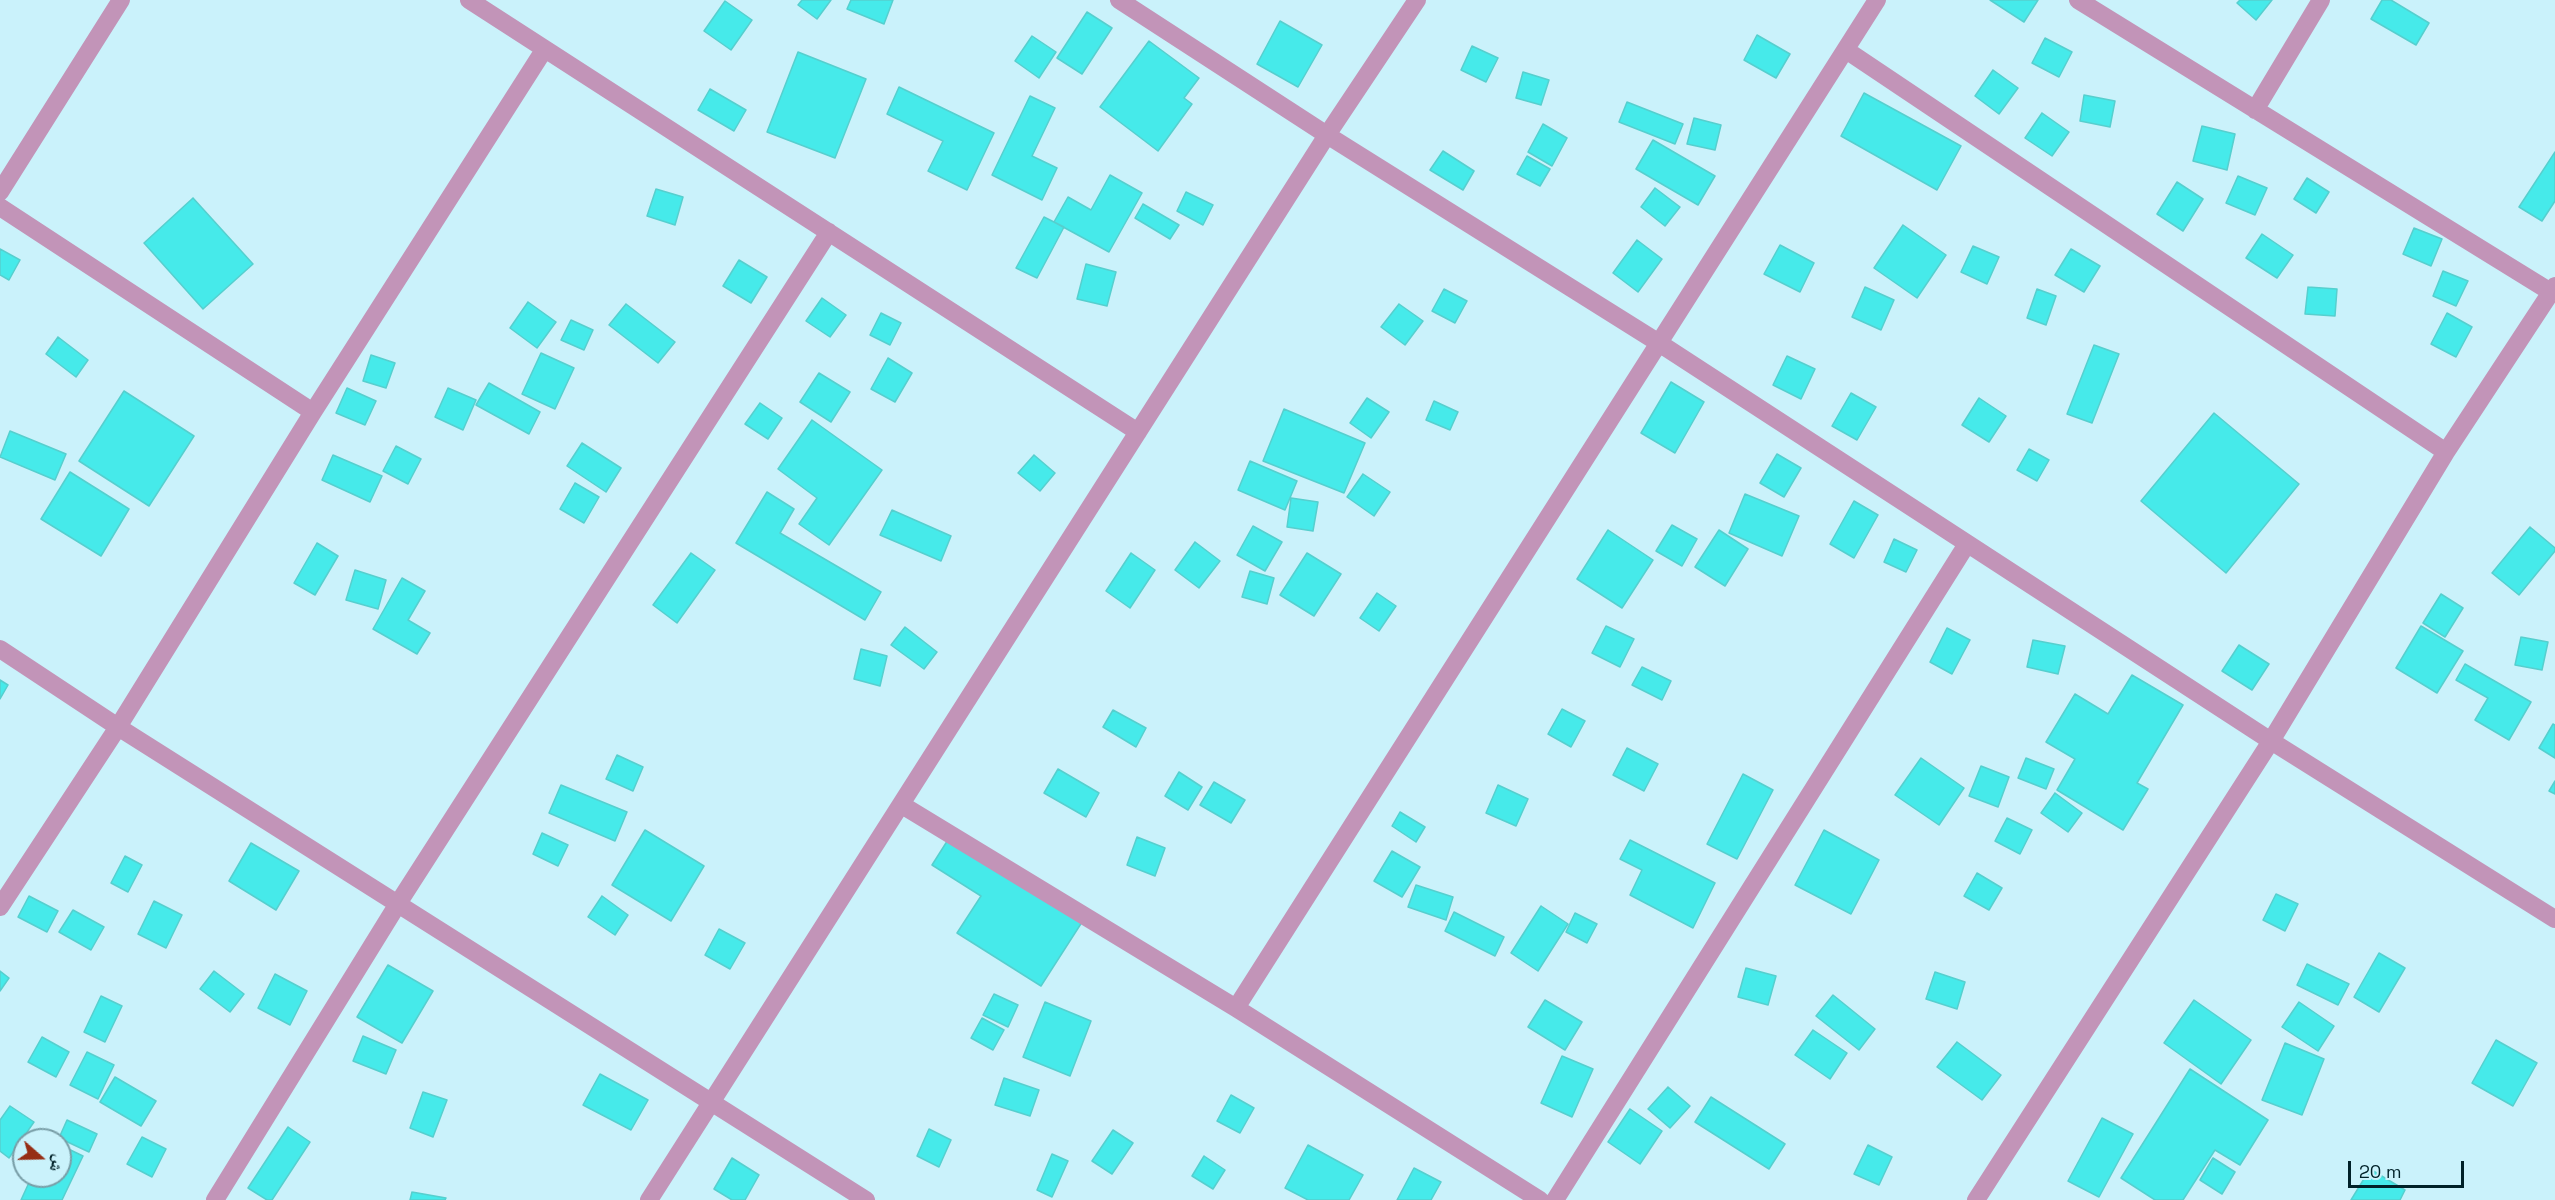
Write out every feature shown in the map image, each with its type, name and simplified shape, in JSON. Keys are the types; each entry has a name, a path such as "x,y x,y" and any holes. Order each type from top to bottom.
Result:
{"street":[{"path":"0,192 121,0"},
{"path":"469,0 1138,432"},
{"path":"1119,0 1327,135 1659,343 2271,741 2555,919"},
{"path":"649,1200 1327,135 1417,0"},
{"path":"1236,1008 1877,0"},
{"path":"1976,1200 2271,741 2446,452 2553,289 2255,110 2078,0"},
{"path":"2255,110 2321,0"},
{"path":"0,907 118,727 313,412 544,50"},
{"path":"1846,50 2446,452"},
{"path":"0,207 313,412"},
{"path":"215,1200 399,902 829,232"},
{"path":"1555,1200 1967,544"},
{"path":"0,649 118,727 399,902 866,1200"},
{"path":"902,804 1236,1008 1540,1200"}],"building":[{"path":"802,0 831,0 817,19 798,5"},
{"path":"851,0 893,0 884,24 847,9"},
{"path":"1990,0 2038,0 2024,22"},
{"path":"2240,0 2272,0 2256,20 2237,3"},
{"path":"2382,0 2391,0 2429,23 2416,45 2371,19"},
{"path":"725,1 752,20 731,50 704,31"},
{"path":"1087,12 1112,28 1082,74 1057,58"},
{"path":"1280,21 1322,45 1298,87 1257,64"},
{"path":"1757,35 1790,54 1776,78 1744,60"},
{"path":"1032,36 1056,52 1039,78 1015,61"},
{"path":"2045,38 2072,52 2059,77 2032,63"},
{"path":"1149,41 1199,78 1184,98 1192,104 1158,151 1100,107"},
{"path":"1472,46 1498,58 1486,82 1461,70"},
{"path":"798,52 866,79 835,158 767,132"},
{"path":"1993,70 2018,88 1999,114 1975,96"},
{"path":"1523,72 1549,80 1541,105 1516,98"},
{"path":"899,87 994,133 967,190 928,171 943,141 887,114"},
{"path":"710,89 746,110 734,131 698,110"},
{"path":"1864,93 1961,146 1937,190 1841,136"},
{"path":"2084,95 2115,101 2110,127 2080,121"},
{"path":"1030,96 1055,108 1032,156 1057,168 1042,200 992,175"},
{"path":"1627,102 1683,124 1675,144 1619,122"},
{"path":"2042,113 2069,132 2052,156 2025,138"},
{"path":"1694,118 1721,125 1715,150 1687,144"},
{"path":"1543,124 1567,138 1552,166 1528,152"},
{"path":"2202,126 2235,134 2227,170 2193,161"},
{"path":"1653,140 1715,176 1698,205 1636,169"},
{"path":"1443,151 1474,171 1463,190 1430,170"},
{"path":"2555,152 2555,201 2542,221 2519,207"},
{"path":"1527,156 1550,169 1540,186 1517,174"},
{"path":"1110,175 1142,193 1109,252 1054,222 1068,197 1091,210"},
{"path":"2238,176 2267,188 2255,215 2226,203"},
{"path":"2307,178 2329,192 2316,213 2294,199"},
{"path":"2177,182 2203,199 2183,231 2157,214"},
{"path":"1655,188 1680,207 1665,226 1641,207"},
{"path":"656,189 683,197 675,225 647,216"},
{"path":"1186,192 1213,205 1203,225 1177,211"},
{"path":"193,198 253,264 203,309 144,243"},
{"path":"1143,204 1179,225 1170,239 1135,218"},
{"path":"1044,217 1064,227 1037,278 1016,268"},
{"path":"1903,225 1946,255 1917,298 1874,268"},
{"path":"2414,228 2442,239 2431,266 2403,254"},
{"path":"2262,234 2293,255 2277,278 2246,258"},
{"path":"1637,240 1662,259 1638,292 1613,273"},
{"path":"1780,245 1814,263 1800,292 1764,274"},
{"path":"1973,246 1999,257 1987,284 1961,272"},
{"path":"0,249 20,260 9,280 0,275"},
{"path":"2071,249 2100,266 2084,292 2055,275"},
{"path":"739,260 767,277 751,303 723,286"},
{"path":"1086,264 1116,272 1107,306 1077,299"},
{"path":"2443,271 2468,281 2456,306 2433,296"},
{"path":"1865,287 1894,300 1881,330 1852,317"},
{"path":"2308,287 2337,289 2335,316 2305,314"},
{"path":"1444,289 1467,301 1455,323 1432,311"},
{"path":"2037,289 2056,296 2046,325 2027,318"},
{"path":"822,298 846,315 830,337 806,321"},
{"path":"528,302 556,322 537,348 510,328"},
{"path":"626,304 675,342 658,363 609,325"},
{"path":"1399,304 1423,321 1405,345 1381,327"},
{"path":"881,313 901,323 890,345 870,335"},
{"path":"2447,313 2472,327 2456,357 2431,344"},
{"path":"571,320 593,330 584,350 561,340"},
{"path":"58,337 88,360 76,377 46,354"},
{"path":"2094,345 2119,354 2092,423 2067,414"},
{"path":"541,353 574,368 555,409 522,394"},
{"path":"371,355 395,363 386,388 363,381"},
{"path":"1787,356 1815,369 1801,399 1773,385"},
{"path":"888,358 912,373 895,402 871,389"},
{"path":"819,373 850,392 831,422 800,402"},
{"path":"1671,382 1704,402 1675,453 1641,433"},
{"path":"489,383 540,412 529,434 476,405"},
{"path":"347,388 376,401 365,425 336,413"},
{"path":"448,388 476,400 463,430 435,417"},
{"path":"124,391 194,436 149,506 79,461"},
{"path":"1851,393 1876,407 1857,440 1832,426"},
{"path":"1367,398 1389,412 1371,438 1350,423"},
{"path":"1979,398 2006,416 1989,442 1962,425"},
{"path":"1434,401 1458,412 1450,430 1426,420"},
{"path":"760,403 782,418 768,439 745,424"},
{"path":"1284,409 1365,443 1344,493 1263,461"},
{"path":"2214,413 2299,484 2226,573 2141,501"},
{"path":"812,420 882,470 829,545 799,524 817,498 778,469"},
{"path":"10,431 66,454 55,480 0,457"},
{"path":"582,443 621,468 606,492 567,466"},
{"path":"396,446 421,459 408,484 383,471"},
{"path":"2029,449 2049,460 2037,481 2017,470"},
{"path":"1777,454 1801,468 1784,497 1760,483"},
{"path":"333,455 382,476 370,502 322,480"},
{"path":"1034,455 1055,473 1040,491 1018,473"},
{"path":"1250,461 1297,481 1285,510 1238,490"},
{"path":"70,472 129,509 101,556 41,519"},
{"path":"1363,474 1390,492 1374,516 1347,497"},
{"path":"575,483 599,497 584,523 560,509"},
{"path":"767,492 794,509 780,533 881,592 865,620 736,543"},
{"path":"1745,494 1799,516 1782,556 1729,533"},
{"path":"1291,498 1318,502 1313,531 1287,527"},
{"path":"1854,501 1878,515 1854,558 1830,544"},
{"path":"892,510 951,536 941,561 880,535"},
{"path":"1672,525 1697,539 1682,566 1656,551"},
{"path":"1253,526 1282,542 1265,571 1237,555"},
{"path":"2530,527 2555,548 2555,551 2519,595 2492,573"},
{"path":"1608,530 1653,560 1622,608 1577,579"},
{"path":"1719,530 1748,549 1725,586 1695,567"},
{"path":"1894,539 1917,550 1906,572 1884,562"},
{"path":"1195,542 1220,561 1199,588 1175,570"},
{"path":"317,543 338,556 315,595 294,583"},
{"path":"691,553 715,570 677,623 653,605"},
{"path":"1131,553 1155,570 1130,608 1106,591"},
{"path":"1307,553 1341,574 1314,616 1280,595"},
{"path":"355,570 386,580 378,609 346,600"},
{"path":"1250,571 1274,578 1267,604 1242,597"},
{"path":"402,578 425,591 408,620 430,633 417,654 373,629"},
{"path":"1377,593 1396,606 1379,631 1360,618"},
{"path":"2441,594 2463,608 2445,637 2423,623"},
{"path":"1606,626 1634,639 1620,667 1592,653"},
{"path":"2421,626 2463,651 2437,693 2396,668"},
{"path":"905,627 937,652 924,669 891,645"},
{"path":"1947,628 1970,640 1952,674 1930,662"},
{"path":"2521,637 2548,642 2542,670 2515,665"},
{"path":"2033,640 2065,646 2058,674 2027,667"},
{"path":"2239,645 2269,664 2252,690 2222,671"},
{"path":"861,649 887,656 880,686 854,679"},
{"path":"2465,664 2531,702 2509,740 2475,720 2488,698 2456,680"},
{"path":"1642,667 1671,681 1662,700 1632,685"},
{"path":"2132,675 2183,705 2137,783 2148,789 2123,830 2057,790 2075,759 2046,742 2075,694 2108,714"},
{"path":"0,680 8,685 0,699"},
{"path":"1562,709 1585,721 1571,747 1548,734"},
{"path":"1113,710 1146,728 1136,747 1103,727"},
{"path":"2553,724 2555,725 2555,758 2539,748"},
{"path":"1627,748 1658,764 1644,791 1613,775"},
{"path":"617,755 643,767 633,791 606,779"},
{"path":"1921,758 1964,788 1939,825 1895,795"},
{"path":"2026,758 2054,769 2046,789 2018,778"},
{"path":"1981,766 2009,777 1998,807 1969,796"},
{"path":"1058,769 1099,793 1086,817 1044,793"},
{"path":"1179,772 1202,787 1188,810 1165,796"},
{"path":"1743,774 1773,790 1737,859 1707,844"},
{"path":"2555,781 2555,794 2549,791"},
{"path":"1214,782 1245,800 1231,823 1200,805"},
{"path":"561,785 627,812 615,841 549,813"},
{"path":"1498,785 1528,799 1516,826 1486,813"},
{"path":"2055,793 2082,813 2068,832 2041,813"},
{"path":"1400,812 1425,827 1416,842 1392,826"},
{"path":"2007,818 2032,830 2020,854 1995,841"},
{"path":"645,830 704,866 671,921 612,885"},
{"path":"1824,830 1879,860 1851,914 1795,885"},
{"path":"542,833 568,845 558,866 533,854"},
{"path":"951,835 1084,919 1041,986 957,933 981,896 932,865"},
{"path":"1137,837 1165,848 1155,876 1127,865"},
{"path":"1630,840 1715,883 1693,928 1630,895 1642,870 1620,859"},
{"path":"251,843 299,871 276,910 229,881"},
{"path":"1392,851 1420,867 1402,897 1374,881"},
{"path":"125,856 142,865 128,892 111,883"},
{"path":"1977,873 2002,888 1989,910 1964,896"},
{"path":"1416,885 1453,897 1446,920 1408,907"},
{"path":"2276,894 2298,904 2285,931 2263,920"},
{"path":"29,896 58,911 47,932 18,917"},
{"path":"602,896 628,915 615,935 588,917"},
{"path":"154,901 182,915 166,948 138,934"},
{"path":"1541,906 1568,924 1538,971 1511,953"},
{"path":"73,910 104,927 91,950 59,932"},
{"path":"1454,912 1504,937 1495,956 1445,931"},
{"path":"1575,913 1597,924 1587,943 1566,932"},
{"path":"719,929 745,943 730,969 705,955"},
{"path":"2379,953 2405,968 2379,1012 2354,997"},
{"path":"2307,964 2349,984 2338,1005 2297,985"},
{"path":"388,965 433,991 402,1043 357,1017"},
{"path":"1746,968 1776,976 1768,1005 1738,997"},
{"path":"0,971 9,978 0,991"},
{"path":"214,971 244,994 230,1012 200,989"},
{"path":"1935,972 1965,982 1957,1009 1926,999"},
{"path":"275,974 307,991 290,1025 258,1008"},
{"path":"994,994 1018,1005 1008,1027 983,1015"},
{"path":"1833,995 1875,1029 1859,1050 1816,1016"},
{"path":"101,996 122,1006 105,1042 84,1032"},
{"path":"1545,1000 1582,1022 1565,1050 1528,1027"},
{"path":"2194,1000 2251,1040 2221,1084 2164,1043"},
{"path":"1045,1002 1091,1021 1070,1076 1023,1057"},
{"path":"2299,1002 2334,1026 2318,1051 2282,1027"},
{"path":"982,1018 1004,1030 993,1050 971,1038"},
{"path":"1813,1030 1847,1053 1830,1079 1795,1055"},
{"path":"363,1036 396,1050 386,1074 353,1061"},
{"path":"42,1037 69,1052 56,1077 28,1062"},
{"path":"2496,1040 2537,1063 2513,1106 2472,1083"},
{"path":"1957,1042 2001,1075 1982,1100 1937,1067"},
{"path":"2285,1043 2324,1059 2302,1115 2262,1100"},
{"path":"87,1052 114,1065 98,1099 70,1085"},
{"path":"1562,1056 1593,1069 1572,1117 1541,1103"},
{"path":"2190,1069 2268,1120 2240,1165 2215,1150 2183,1200 2155,1200 2121,1178"},
{"path":"600,1074 648,1100 631,1130 583,1105"},
{"path":"115,1077 156,1101 141,1126 100,1102"},
{"path":"1004,1078 1039,1090 1030,1116 995,1105"},
{"path":"1668,1087 1690,1106 1670,1128 1648,1109"},
{"path":"423,1092 447,1100 433,1137 410,1128"},
{"path":"1231,1095 1254,1108 1240,1133 1217,1121"},
{"path":"1711,1097 1785,1144 1769,1169 1695,1122"},
{"path":"10,1106 34,1122 30,1128 12,1128 12,1154 9,1158 0,1151 0,1120"},
{"path":"1630,1109 1662,1131 1640,1164 1608,1142"},
{"path":"2102,1118 2133,1134 2099,1197 2068,1181"},
{"path":"67,1120 97,1134 89,1152 72,1144 72,1128 63,1128"},
{"path":"288,1127 310,1142 272,1200 267,1200 248,1188"},
{"path":"929,1129 951,1140 939,1167 917,1156"},
{"path":"1113,1130 1133,1143 1112,1174 1092,1161"},
{"path":"142,1137 166,1149 152,1177 127,1164"},
{"path":"1308,1145 1363,1175 1349,1200 1308,1200 1285,1188"},
{"path":"1868,1145 1892,1157 1879,1185 1854,1174"},
{"path":"72,1151 83,1156 72,1179"},
{"path":"1052,1154 1068,1161 1052,1197 1037,1190"},
{"path":"1204,1156 1225,1170 1213,1189 1192,1176"},
{"path":"732,1158 759,1175 745,1200 732,1200 714,1189"},
{"path":"2213,1158 2235,1172 2222,1194 2200,1180"},
{"path":"1414,1168 1441,1182 1431,1200 1397,1200"},
{"path":"2370,1169 2405,1190 2400,1200 2351,1200"},
{"path":"26,1188 68,1188 62,1200 21,1200"},
{"path":"412,1192 446,1198 445,1200 410,1200"}]}
